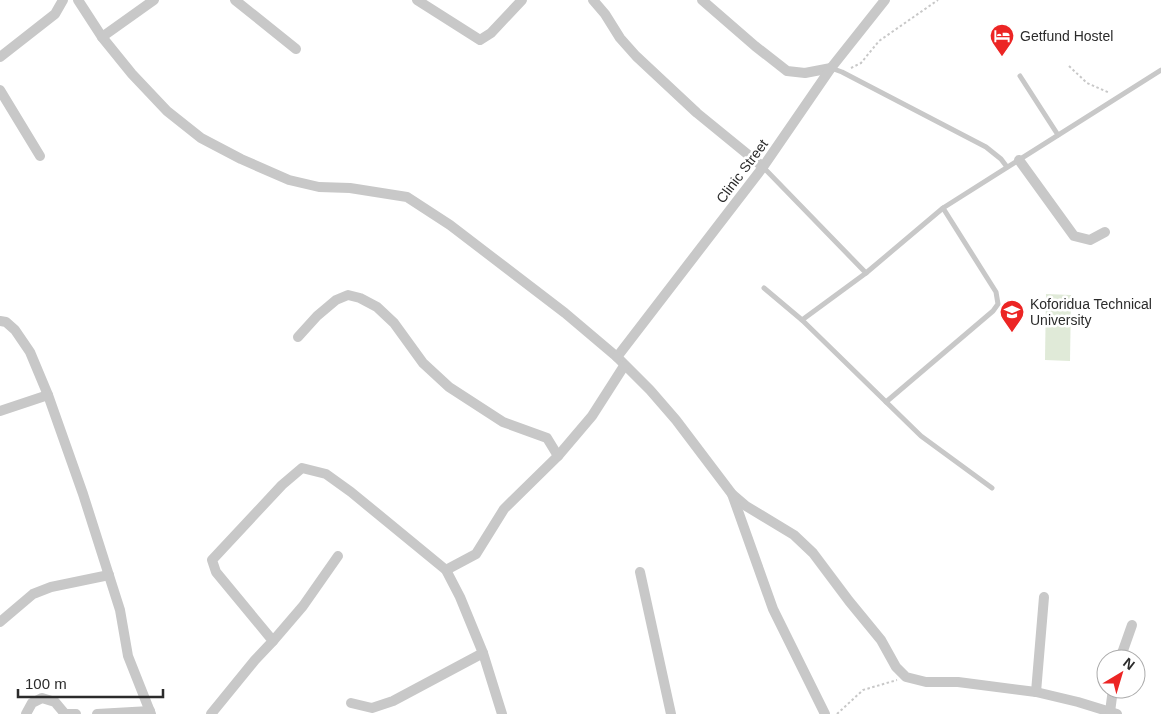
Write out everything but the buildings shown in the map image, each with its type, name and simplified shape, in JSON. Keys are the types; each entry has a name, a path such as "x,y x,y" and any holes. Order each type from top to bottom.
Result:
{"street":[{"path":"0,57 55,14 62,0"},
{"path":"78,0 102,37 132,74 167,111 201,138 241,159 289,180 319,187 350,188 407,196 450,225 565,313 617,357 650,390 676,420 732,494 746,506 794,535 813,553 849,601 882,640 896,667 906,677 926,682 958,682 1036,692 1113,713 1113,699"},
{"path":"102,37 154,0"},
{"path":"235,0 296,49"},
{"path":"418,0 480,40 491,32 522,0"},
{"path":"594,0 620,38 636,56 697,113 763,167"},
{"path":"702,0 787,71 805,73 831,68"},
{"name":"Clinic Street","path":"617,357 763,167 831,68 885,0"},
{"path":"1,94 40,156"},
{"path":"1019,160 1074,236 1090,240 1105,232"},
{"path":"298,337 317,316 336,300 348,295 360,298 377,307 394,323 423,363 449,387 502,422 547,438 558,456"},
{"path":"0,321 6,322 16,330 30,352 48,394 83,494 120,610 128,656 150,712 97,714"},
{"path":"446,570 476,554 504,509 558,456 592,416 624,366"},
{"path":"0,411 48,394"},
{"path":"273,641 216,572 212,560 276,491 302,468 326,474 351,492 446,570 460,597 483,653 502,714"},
{"path":"732,494 773,609 825,714"},
{"path":"211,714 255,660 303,606 338,556"},
{"path":"640,572 671,714"},
{"path":"0,622 33,594 109,574"},
{"path":"1036,692 1044,597"},
{"path":"1124,649 1132,625"},
{"path":"351,703 372,708 393,701 483,653"},
{"path":"26,714 32,703 42,698 55,702 64,714 76,714"}],"lane":[{"path":"831,68 986,147 1001,159 1007,167"},
{"path":"802,320 866,273 943,208 1161,70"},
{"path":"1020,76 1058,135"},
{"path":"763,167 866,273"},
{"path":"886,402 993,311 998,304 996,292 943,208"},
{"path":"764,288 802,320 921,436 992,488"}],"path":[{"path":"842,72 861,64 879,41 938,0"},
{"path":"1069,66 1087,83 1119,97"},
{"path":"837,714 863,690 906,677"}],"green space":[{"path":"1046,294 1071,295 1070,361 1045,360"}],"place":[{"name":"Getfund Hostel","path":"1002,57"},
{"name":"Koforidua Technical University","path":"1012,333"}]}
